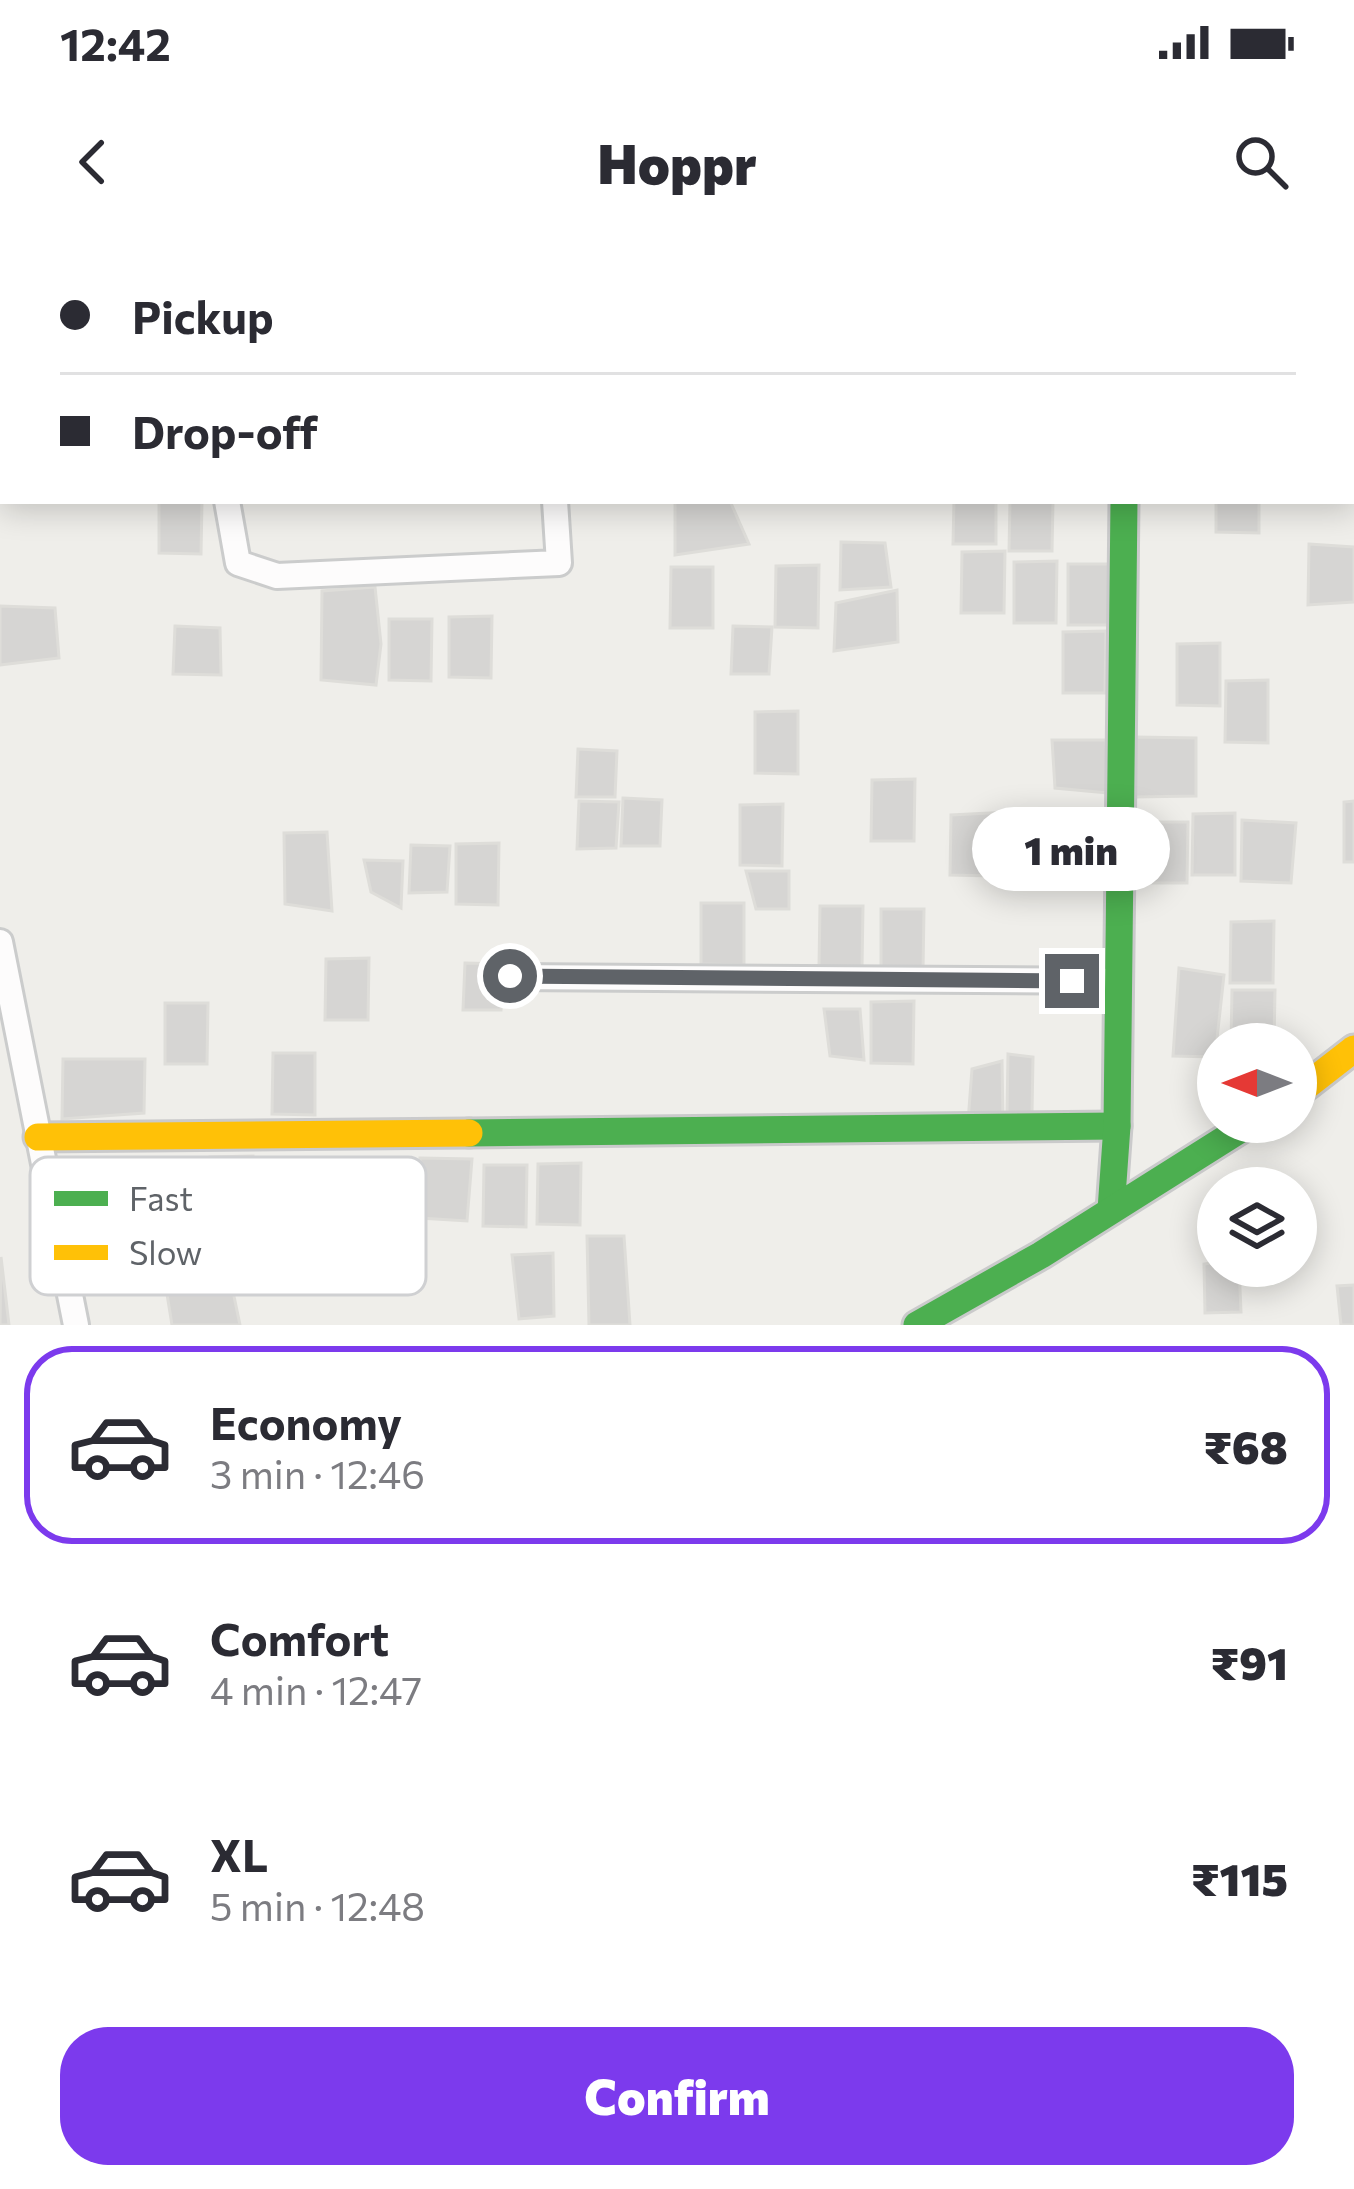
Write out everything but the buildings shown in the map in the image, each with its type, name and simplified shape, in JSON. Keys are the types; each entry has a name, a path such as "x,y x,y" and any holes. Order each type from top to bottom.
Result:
{"street":[{"path":"228,504 238,563 277,576 560,563 555,504"},
{"path":"1111,1210 1117,1126 1124,504"},
{"path":"0,942 42,1157"},
{"path":"510,976 1119,981"},
{"path":"1317,1081 1354,1049"},
{"path":"38,1137 1117,1126"},
{"path":"917,1325 1218,1143"},
{"path":"70,1295 76,1325"}],"traffic: fast":[{"path":"1111,1210 1117,1126 1124,504"},
{"path":"469,1133 1117,1126"},
{"path":"917,1325 1041,1255 1219,1143"}],"traffic: slow":[{"path":"1317,1078 1354,1049"},
{"path":"38,1137 469,1133"}],"route":[{"path":"510,976 1072,981"}]}
